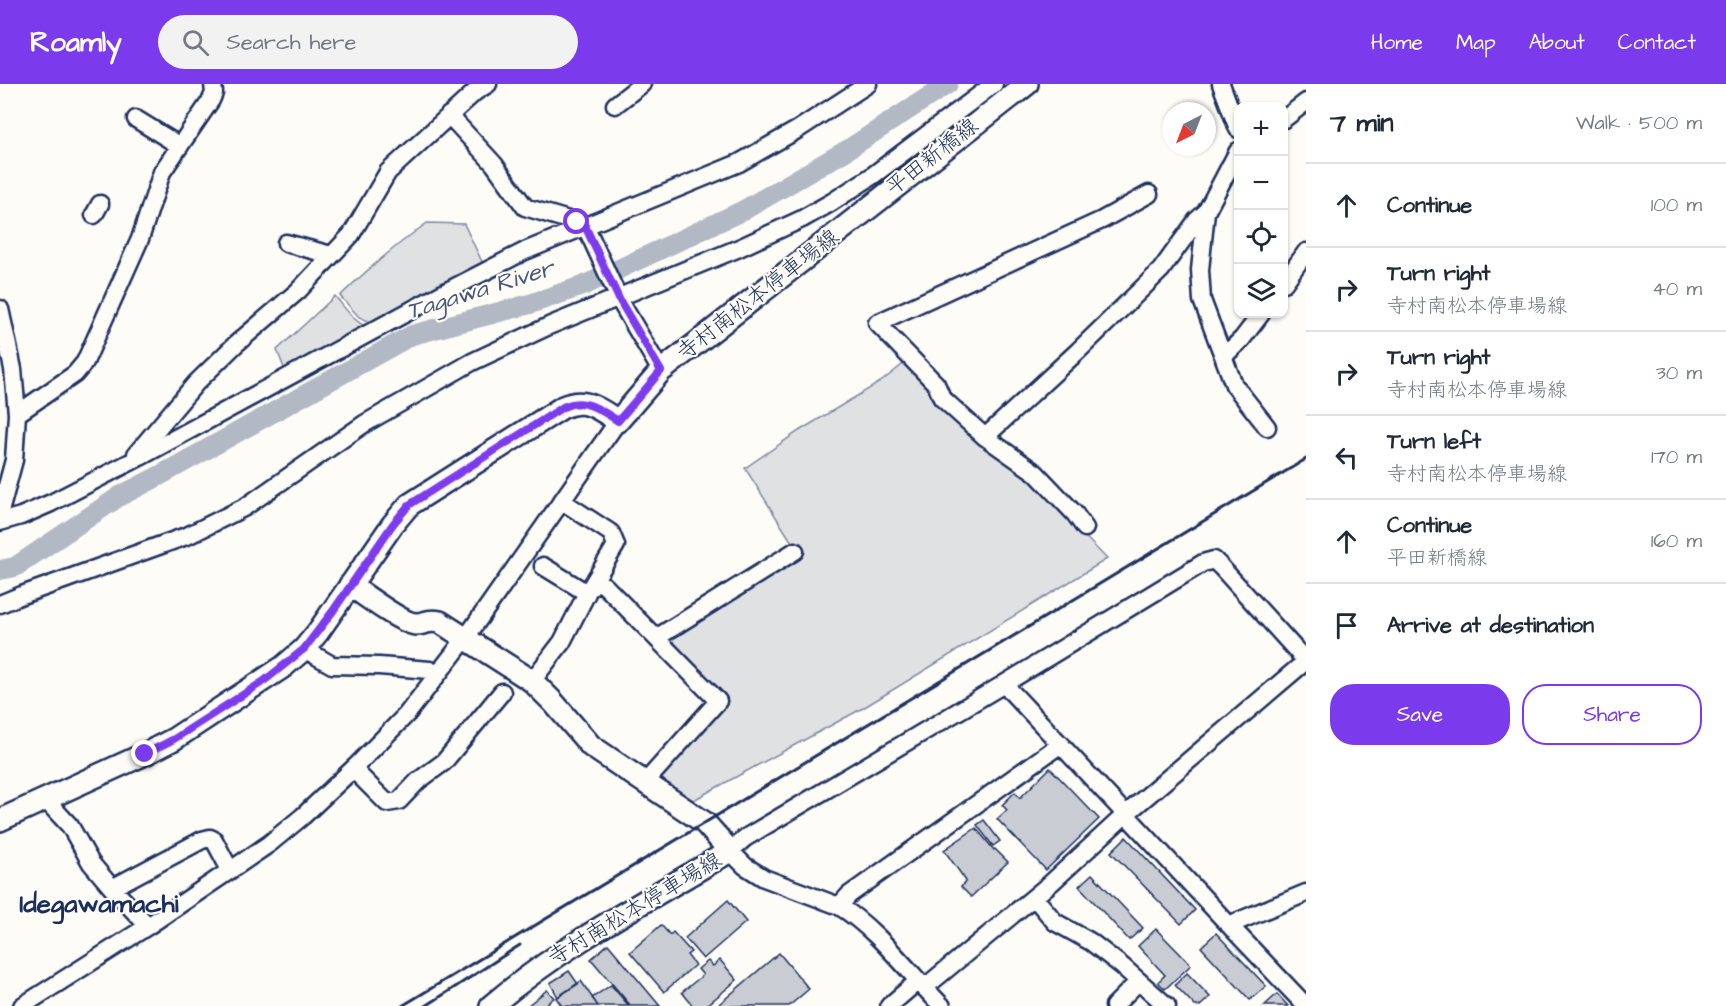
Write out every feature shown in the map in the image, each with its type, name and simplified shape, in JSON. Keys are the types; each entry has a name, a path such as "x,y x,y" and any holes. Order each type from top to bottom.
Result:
{"main road":[{"path":"866,209 899,167 1008,84"},
{"name":"平田新橋線","path":"866,209 1027,84"},
{"name":"寺村南松本停車場線","path":"618,421 661,371 866,209"},
{"path":"0,820 174,739 264,681 304,649 409,505 563,407 575,402 586,403 618,421"},
{"name":"寺村南松本停車場線","path":"350,585 400,618 416,624 431,620 440,622 532,681 591,746 705,823 730,851 571,945 491,1006"}],"street":[{"path":"17,414 75,374 85,362 140,239 162,172 212,100 213,84"},
{"path":"130,462 196,383 236,344 298,291 351,235 388,172 475,92 488,84"},
{"path":"615,105 642,84"},
{"path":"0,522 21,516 130,462 525,251 739,163 797,130 868,84"},
{"path":"0,604 189,535 236,512 279,486 364,424 462,368 617,295 770,234 832,202 872,176 994,84"},
{"path":"1221,84 1234,116"},
{"path":"1288,115 1306,102"},
{"path":"449,115 494,164 525,207 586,226 617,295 661,371"},
{"path":"136,119 180,146"},
{"path":"985,437 1161,270 1197,220 1206,212 1236,156"},
{"path":"1085,528 1036,472 985,437 942,398 936,384 877,323 1102,220 1149,194"},
{"path":"1206,212 1200,270 1202,300 1234,385 1267,427"},
{"path":"286,243 331,255"},
{"path":"1288,277 1306,252"},
{"path":"0,309 13,369 17,414 14,460 0,512"},
{"path":"1224,356 1242,339 1258,318"},
{"path":"22,1006 148,926 269,843 303,816 353,769 407,714 465,639 618,421"},
{"path":"532,681 562,642 591,586 616,545 611,533 562,501"},
{"path":"656,638 795,551"},
{"path":"889,1006 921,984 1034,897 1126,814 1306,661 1214,560 1203,563 745,838 730,851 745,866 764,878 850,912 875,935 921,984 942,1006"},
{"path":"543,566 591,586 605,586 718,701 646,783"},
{"path":"304,649 332,664 430,670"},
{"path":"1004,684 1306,1006"},
{"path":"353,769 387,803 399,801 418,781 444,762 502,692"},
{"path":"839,906 849,895 1061,744"},
{"path":"45,799 70,826 91,863 148,926"},
{"path":"112,888 202,840 210,838 214,840 230,870"},
{"path":"1229,925 1306,893"},
{"path":"1034,897 1055,922 1091,942 1167,1006"},
{"path":"1114,1006 1139,981"}],"shaded area":[{"path":"427,223 464,224 485,268 373,323 359,317 340,296 382,258"},
{"path":"335,296 354,318 369,328 286,373 277,350"},
{"path":"907,361 1033,478 1107,559 863,708 688,803 660,781 665,770 728,701 668,640 667,636 800,555 745,468 799,431 882,381"}],"building":[{"path":"1050,768 1099,819 1046,870 997,819 1007,810 1002,805 1015,792 1020,798"},
{"path":"984,820 1000,841 993,846 977,825"},
{"path":"976,828 994,850 1008,862 971,897 961,887 966,881 944,850"},
{"path":"1126,837 1195,910 1181,924 1111,852"},
{"path":"1092,874 1143,928 1129,940 1079,886"},
{"path":"728,900 746,922 703,959 685,938"},
{"path":"661,925 670,935 673,932 691,952 687,955 695,965 664,992 630,952"},
{"path":"1156,929 1191,965 1165,989 1158,982 1165,975 1138,946"},
{"path":"1216,933 1266,986 1250,1000 1201,947"},
{"path":"608,944 660,1006 631,1006 591,959"},
{"path":"779,953 809,989 789,1006 718,1005"},
{"path":"720,960 737,980 706,1006 693,1006 682,992 703,975 698,969 708,961 713,966"},
{"path":"569,971 578,984 558,997 550,983"},
{"path":"1187,973 1210,997 1200,1006 1195,1006 1175,985"},
{"path":"581,981 598,1006 562,1006 556,998"},
{"path":"611,985 629,1006 598,1006 592,998"},
{"path":"547,990 554,998 543,1006 527,1006"},
{"path":"1277,994 1288,1006 1264,1006"}],"waterway":[{"name":"Tagawa River","path":"0,570 15,567 120,496 412,335 530,304 585,285 744,210 847,150 948,84"}],"railway":[{"path":"402,1006 1306,459"},
{"path":"426,1006 520,945"}],"district":[{"name":"Idegawamachi","path":"99,904"}],"route":[{"path":"145,754 196,726 283,668 304,649 409,505 563,407 575,402 586,403 618,421 661,371 620,301 585,225 577,222"}]}
